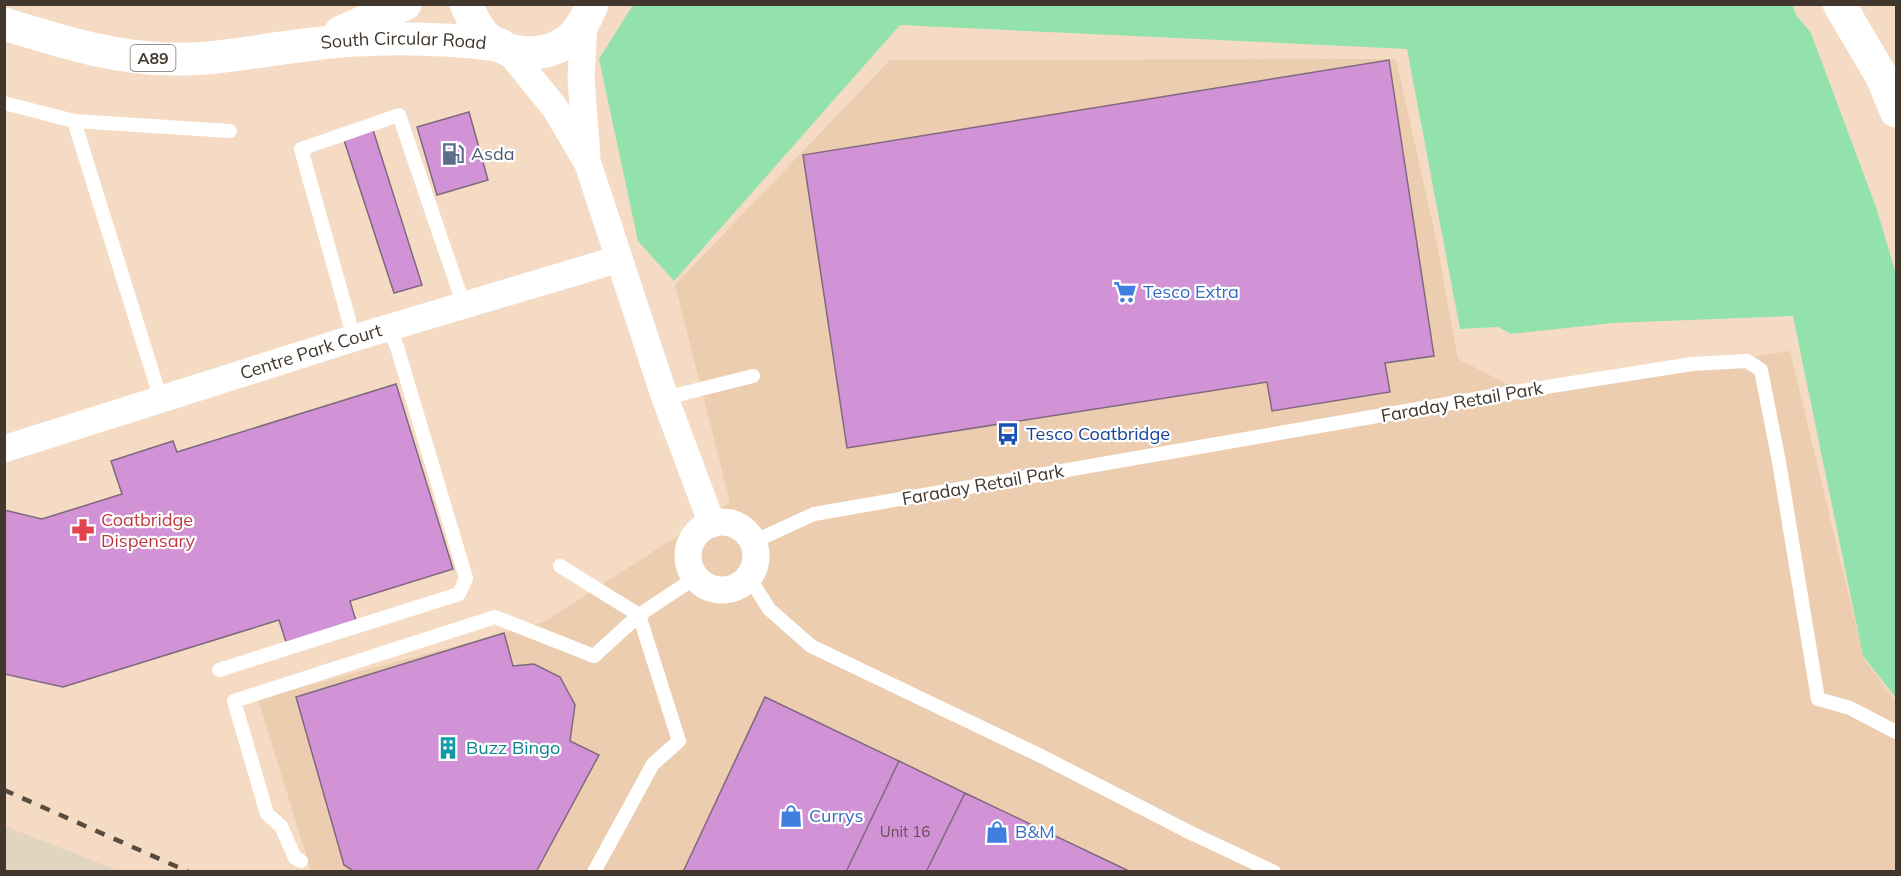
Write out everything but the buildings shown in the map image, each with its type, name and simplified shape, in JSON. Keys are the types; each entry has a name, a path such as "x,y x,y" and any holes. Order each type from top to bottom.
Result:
{"main road":[{"name":"South Circular Road","path":"306,45 357,26 405,4"},
{"path":"466,4 474,23 488,39 504,48"},
{"path":"1839,4 1882,77 1896,111"},
{"name":"A89","path":"504,48 530,54 551,50 569,39 590,11"},
{"name":"South Circular Road","path":"4,24 82,48 127,56 174,59 400,37 450,39 504,48"}],"street":[{"path":"588,164 581,79 590,11"},
{"path":"504,48 555,108 588,164 665,398 712,524"},
{"name":"Centre Park Court","path":"4,449 354,338 619,259"},
{"path":"723,522 737,526 753,542 755,561 749,577 740,585 723,590 711,588 695,578 690,568 689,547 695,535 712,524 723,522"}],"lane":[{"path":"4,103 74,121 230,131"},
{"path":"354,338 302,149 399,115 464,306"},
{"path":"74,121 161,400"},
{"path":"219,670 459,594 466,578 389,328"},
{"name":"Faraday Retail Park","path":"753,542 814,514 1521,391 1692,364 1747,361 1761,370 1779,462 1818,699 1850,708 1896,732"},
{"path":"665,398 753,376"},
{"path":"560,566 639,615 679,741 653,764 594,872"},
{"path":"749,577 769,609 811,646 1039,754 1191,833 1274,872"},
{"path":"301,861 295,858 280,826 267,814 234,700 495,617 594,656 639,615 695,578"}],"shaded area":[{"path":"1396,59 1436,239 1458,359 1521,391 1790,351 1864,659 1896,702 1896,871 311,871 258,699 544,622 730,502 675,285 890,60"},
{"path":"5,826 119,871 5,871"}],"green space":[{"path":"634,5 1792,5 1797,16 1811,33 1877,210 1896,274 1896,698 1863,656 1793,316 1613,323 1511,334 1498,327 1460,329 1407,49 900,25 674,281 638,241 599,59"}],"railway":[{"path":"4,790 189,872"}],"place":[{"name":"Asda","path":"453,154"},
{"name":"Tesco Extra","path":"1125,292"},
{"name":"Tesco Coatbridge","path":"1008,434"},
{"name":"Coatbridge Dispensary","path":"83,530"},
{"name":"Buzz Bingo","path":"448,748"},
{"name":"Currys","path":"791,816"},
{"name":"B&M","path":"997,832"}]}
